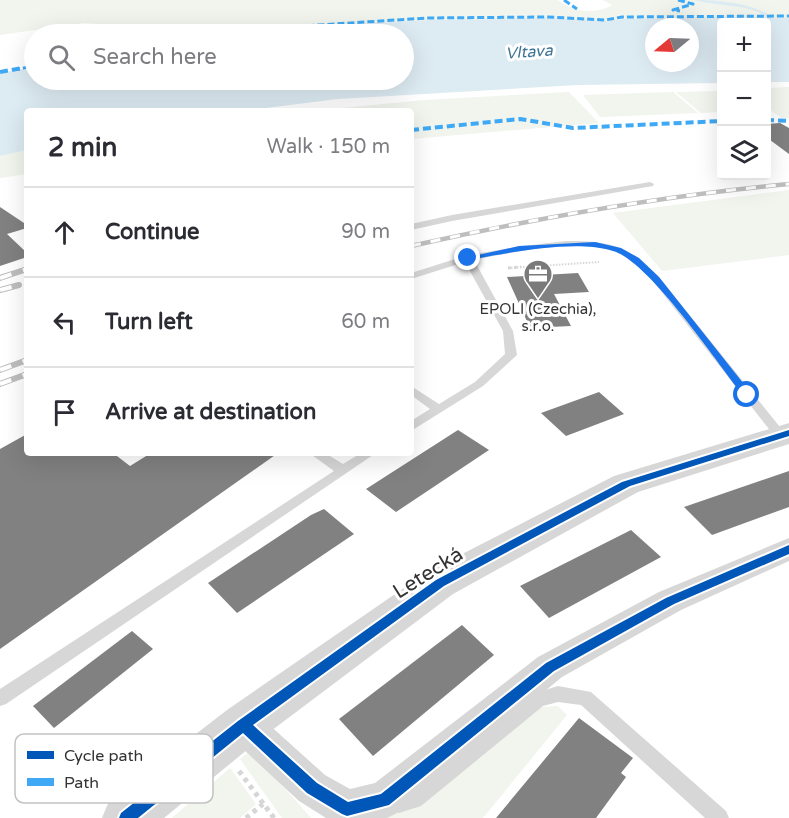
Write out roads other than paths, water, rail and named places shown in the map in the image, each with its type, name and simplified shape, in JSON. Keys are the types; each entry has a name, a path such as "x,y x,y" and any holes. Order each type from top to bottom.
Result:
{"street":[{"name":"Letecká","path":"213,748 440,583 535,531 626,484 786,437"},
{"path":"231,734 347,809 384,800 550,667 670,601 789,549"},
{"name":"Letecká","path":"126,818 145,803"}],"lane":[{"path":"414,226 650,184"},
{"path":"414,275 468,258 519,248 595,244 619,250 636,259 656,279 747,395 786,437"},
{"path":"414,425 479,384 511,355 508,331 468,258"},
{"path":"414,392 439,410"},
{"path":"320,456 343,470"},
{"path":"0,698 365,456"},
{"path":"384,800 396,804 414,799 538,700 558,694 585,698 719,818"}],"water":[{"name":"Vltava","path":"727,17 789,18 789,82 771,82 771,18 717,18 717,83 577,85 338,99 265,108 24,108 24,151 0,156 0,73 24,69 24,90 414,90 414,24 353,24 547,18 608,21 645,19 645,72 699,72 699,18 674,18"}],"waterway":[{"path":"696,0 736,4 754,9 772,18 771,22"}],"railway":[{"path":"414,245 599,209 789,184"},
{"path":"0,278 24,270"},
{"path":"0,290 19,285"},
{"path":"0,370 24,361"},
{"path":"0,384 24,375"}],"place":[{"name":"EPOLI (Czechia), s.r.o.","path":"538,300"}]}
